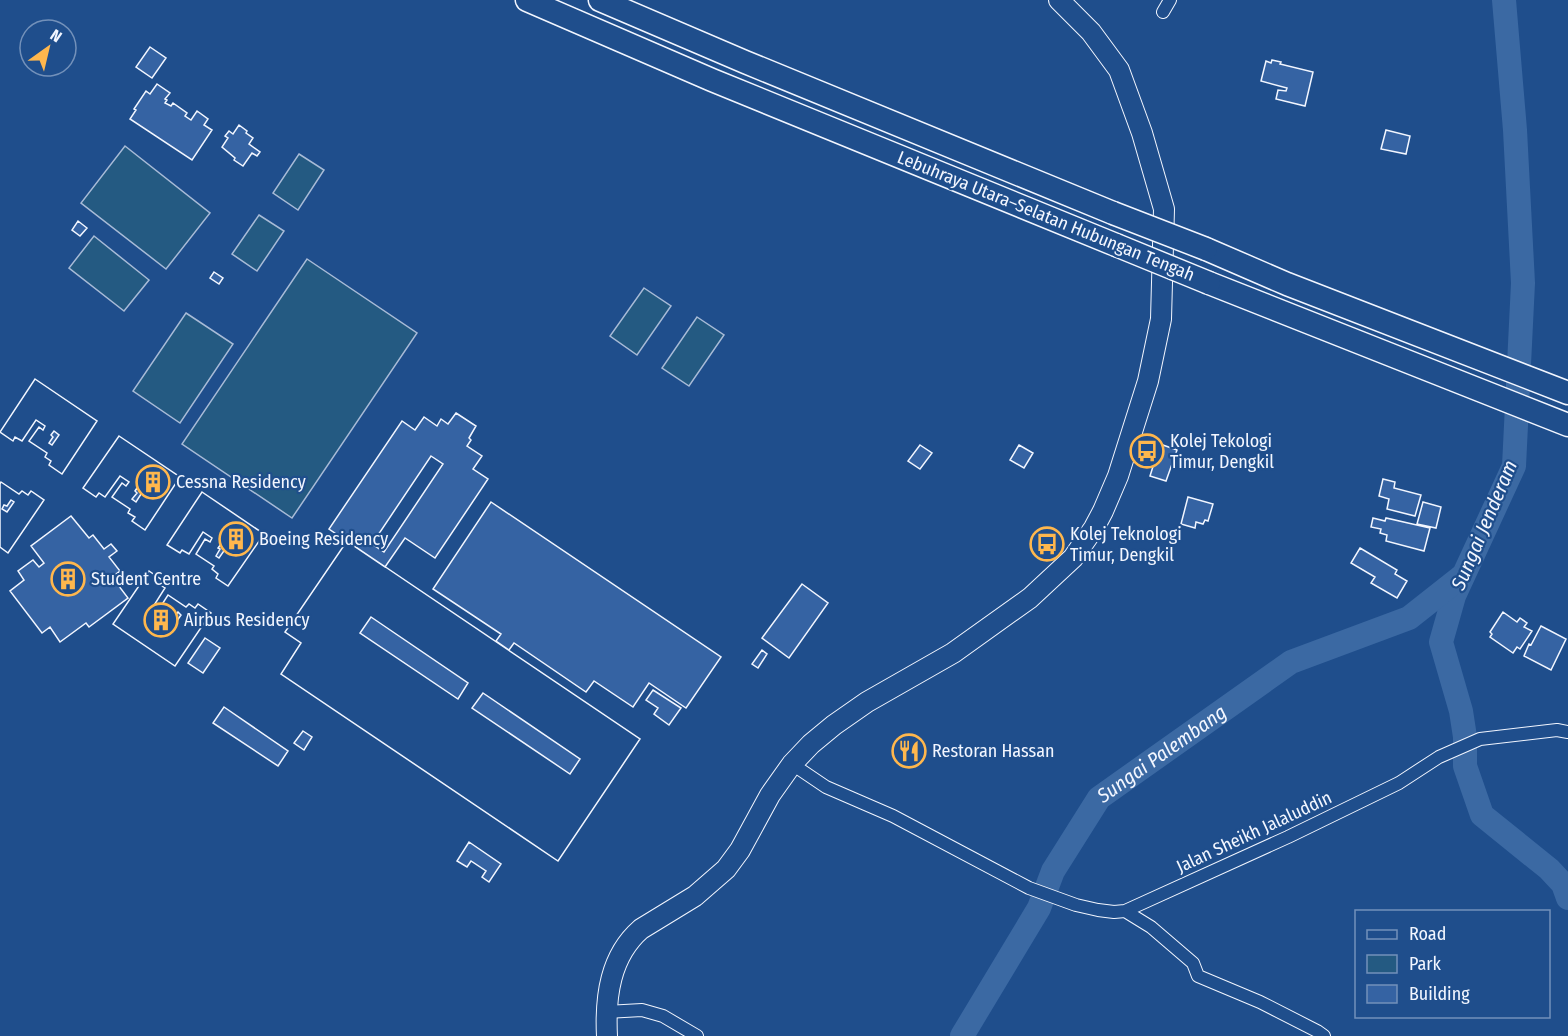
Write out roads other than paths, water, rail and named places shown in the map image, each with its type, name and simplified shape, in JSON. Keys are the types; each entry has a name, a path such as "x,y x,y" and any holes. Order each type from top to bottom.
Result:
{"highway":[{"name":"Lebuhraya Utara–Selatan Hubungan Tengah","path":"528,0 712,80 1209,283 1568,425"},
{"name":"Lebuhraya Utara–Selatan Hubungan Tengah","path":"600,0 745,62 1287,284 1568,393"}],"main road":[{"path":"607,1036 606,1012 611,977 620,956 634,935 695,896 726,869 740,850 770,795 792,764 834,725 867,702 953,652 1030,598 1073,558 1103,511 1118,476 1149,381 1161,319 1164,209 1142,133 1119,70 1091,32 1059,0"}],"street":[{"path":"1163,12 1170,0"},
{"name":"Jalan Sheikh Jalaluddin","path":"792,764 826,787 892,816 1029,888 1076,905 1114,912 1125,911 1288,837 1399,783 1439,757 1480,739 1557,730 1568,732"},
{"path":"1125,911 1151,927 1193,963 1198,976 1260,1002 1324,1036"},
{"path":"606,1012 652,1013 663,1016 697,1036"}],"waterway":[{"name":"Sungai Jenderam","path":"1504,0 1515,130 1523,283 1514,466 1454,596 1441,642 1461,711 1465,737 1465,766 1482,815 1549,869 1563,884 1568,898"},
{"name":"Sungai Palembang","path":"962,1036 1039,908 1053,871 1099,798 1291,662 1409,618 1461,577"}],"place":[{"name":"Kolej Tekologi Timur, Dengkil","path":"1147,451"},
{"name":"Cessna Residency","path":"153,482"},
{"name":"Boeing Residency","path":"236,539"},
{"name":"Kolej Teknologi Timur, Dengkil","path":"1047,544"},
{"name":"Student Centre","path":"68,579"},
{"name":"Airbus Residency","path":"161,620"},
{"name":"Restoran Hassan","path":"909,751"}]}
